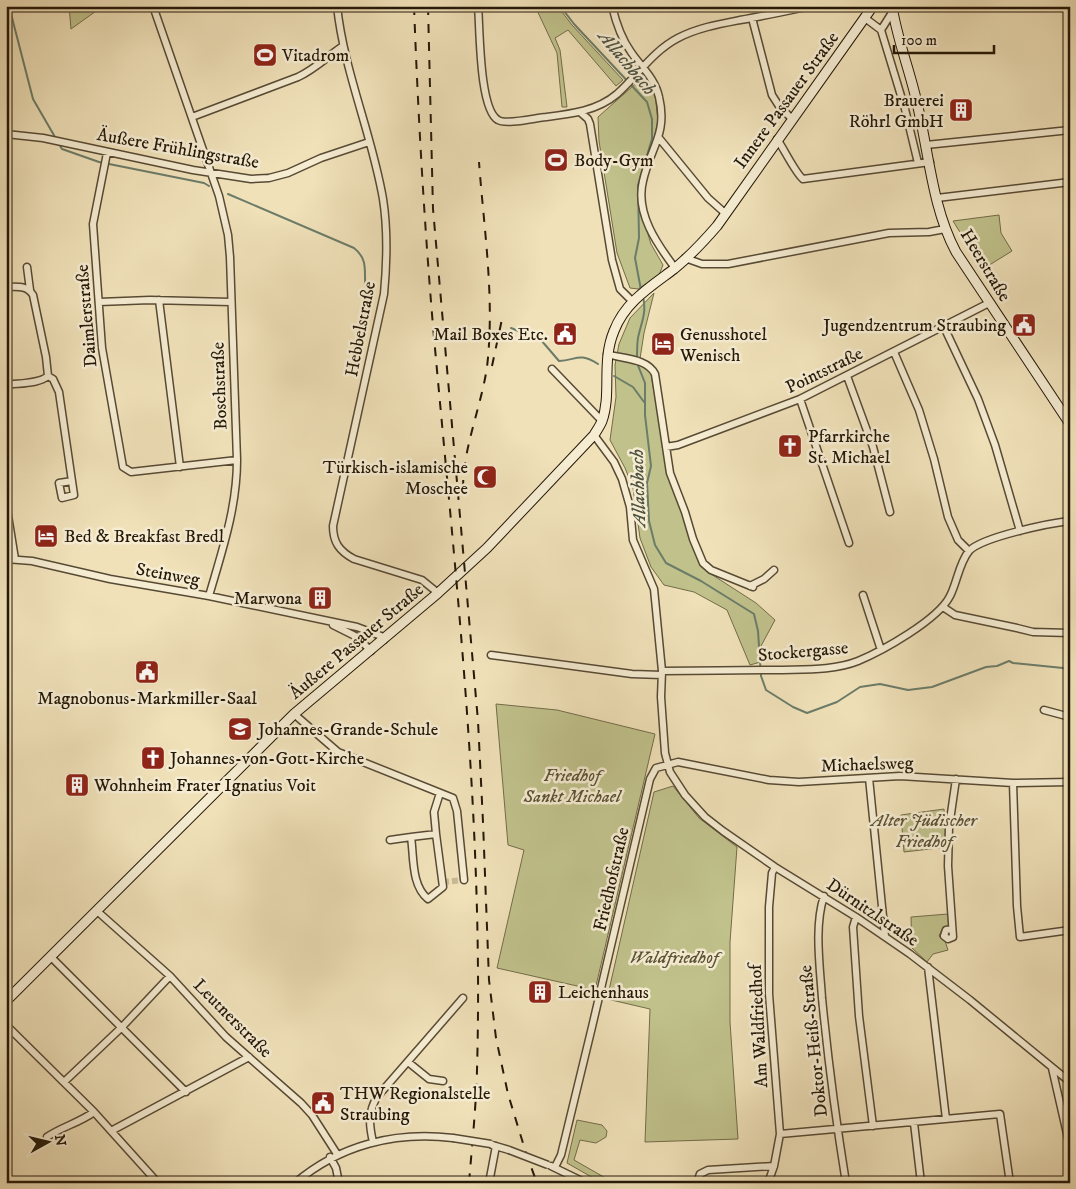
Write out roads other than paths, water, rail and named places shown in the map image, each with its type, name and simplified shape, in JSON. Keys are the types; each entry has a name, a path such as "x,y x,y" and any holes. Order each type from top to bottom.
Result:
{"main road":[{"name":"Innere Passauer Straße","path":"665,275 700,246 726,214 873,6"},
{"name":"Heerstraße","path":"893,9 917,104 945,229 956,252 1070,424"},
{"name":"Äußere Passauer Straße","path":"6,1001 294,714 384,640 488,548 594,435 602,421 606,402 607,354 614,329 634,300 665,275"}],"street":[{"name":"Boschstraße","path":"153,6 219,196 228,235 237,460 235,502 208,596"},
{"name":"Hebbelstraße","path":"337,6 343,46 379,182 385,218 387,255 380,314 333,526 333,538 344,554 354,559 422,580 438,593"},
{"path":"478,6 486,100 491,113 498,120 504,122 580,112 600,105 616,94 662,48 679,38 712,26 811,6"},
{"path":"612,6 623,38 632,54 651,78 659,96 662,119 659,138 642,182 642,198 648,226 675,268"},
{"path":"881,30 893,9"},
{"path":"752,18 770,89 779,106 792,119"},
{"path":"865,18 881,30 905,108 918,163"},
{"path":"192,117 298,78 312,70 343,46"},
{"path":"888,52 903,48"},
{"path":"905,108 917,104"},
{"path":"580,112 588,119 590,124 610,251 617,281 620,289 634,300"},
{"path":"926,145 1070,130"},
{"name":"Äußere Frühlingstraße","path":"6,134 62,142 107,153 251,179 278,176 321,158 369,142"},
{"path":"659,138 708,198 726,214"},
{"path":"778,139 787,152 797,173 803,179 930,162"},
{"name":"Daimlerstraße","path":"107,153 93,224 102,348 122,466 131,472 180,467"},
{"path":"937,198 1070,182"},
{"path":"685,258 702,264 728,264 889,232 929,232 945,229"},
{"path":"27,267 30,290 36,307 46,357 48,376"},
{"path":"6,287 24,287 30,290"},
{"path":"159,300 180,467 237,460"},
{"path":"99,302 159,300 231,302"},
{"name":"Pointstraße","path":"666,447 800,399 989,303"},
{"path":"944,327 978,399 995,445 1020,531"},
{"path":"894,352 919,410 934,459 948,517 958,540 969,552 984,541 1053,523 1070,521"},
{"path":"607,354 649,365 655,374 670,473 703,563 711,570 752,586 774,570"},
{"path":"552,369 602,421"},
{"path":"6,385 37,380 48,376"},
{"path":"48,376 53,379 59,392 72,481"},
{"path":"847,376 876,459 890,512"},
{"path":"800,399 849,543"},
{"path":"594,435 614,462 622,479 630,507 633,540 654,590 662,673 663,738 667,764"},
{"path":"6,503 15,559"},
{"name":"Stockergasse","path":"491,656 632,674 834,667 856,662 880,650 906,635 943,607 949,598 969,552"},
{"name":"Steinweg","path":"6,559 15,559 110,579 208,596 368,630 381,636 384,640"},
{"path":"863,595 880,650"},
{"path":"943,607 955,615 1033,632 1070,633"},
{"name":"Steinweg","path":"325,621 357,637 371,651"},
{"path":"1044,710 1070,717"},
{"path":"294,714 338,752 453,798 464,880"},
{"name":"Michaelsweg","path":"667,764 678,762 693,764 769,780 799,782 900,776 1013,782 1070,782"},
{"name":"Dürnitzlstraße","path":"667,764 685,795 705,817 776,867 856,917 928,967 1070,1082"},
{"name":"Friedhofstraße","path":"551,1166 561,1154 650,779 656,768 667,764"},
{"path":"869,778 884,936"},
{"path":"952,929 948,866 949,827 956,779"},
{"path":"1013,782 1017,906 1020,937 1070,930"},
{"path":"412,837 417,884 423,895 428,899 443,887 434,812 440,793"},
{"path":"390,840 436,834"},
{"name":"Am Waldfriedhof","path":"768,1183 774,1166 780,1134 769,994 769,907 772,873 776,867"},
{"name":"Doktor-Heiß-Straße","path":"824,896 820,908 819,956 829,1070 846,1183"},
{"name":"Leutnerstraße","path":"98,911 170,976 226,1037 306,1109 337,1154"},
{"path":"856,917 853,927 859,1016 873,1126"},
{"path":"51,956 186,1092"},
{"path":"928,967 946,1119"},
{"path":"64,1082 170,976"},
{"path":"373,1142 369,1126 372,1106 377,1097 463,998"},
{"path":"6,1025 94,1112 158,1183"},
{"path":"111,1131 249,1057"},
{"path":"408,1062 429,1079 443,1081"},
{"path":"1052,1068 1070,1147"},
{"path":"47,1137 58,1130 82,1121 94,1112"},
{"path":"780,1134 1000,1114 1010,1183"},
{"path":"914,1123 921,1183"},
{"path":"295,1183 317,1165 337,1154 373,1142 403,1136 429,1136 493,1145 551,1166 586,1183"},
{"path":"489,1183 493,1145"},
{"path":"330,1158 336,1168 339,1183"},
{"path":"697,1183 700,1174 708,1170 774,1166"}],"waterway":[{"path":"9,6 33,99 55,137"},
{"name":"Allachbach","path":"562,6 574,24 647,102 652,119 652,139 638,185 639,238 635,258 641,290"},
{"path":"59,144 62,149 99,162 204,183 209,186"},
{"path":"228,194 354,248 360,254 363,261 366,288 373,300"},
{"name":"Allachbach","path":"637,359 638,338 644,313 643,297"},
{"path":"511,328 541,340 559,361 586,358 598,364"},
{"name":"Allachbach","path":"637,363 645,383 645,415 651,466 647,483 649,521 655,545 666,563 701,581 754,614 758,631 761,676 766,690 793,707 807,713 837,702 860,687 880,684 908,690 932,687 986,667 997,666 1009,661 1063,668 1070,671"},
{"path":"614,376 633,387 644,402"}],"tunnel":[{"path":"443,882 464,880"}],"railway":[{"path":"414,6 427,246 466,697 472,790 478,977 475,1112 469,1183"},
{"path":"428,6 433,209 478,721 489,980 496,1038 508,1094 537,1183"},
{"path":"463,489 466,458 487,367 489,341 488,264 479,162"},
{"path":"492,366 502,319"}],"place":[{"name":"Vitadrom","path":"265,55"},
{"name":"Brauerei Röhrl GmbH","path":"961,110"},
{"name":"Body-Gym","path":"556,160"},
{"name":"Jugendzentrum Straubing","path":"1024,325"},
{"name":"Mail Boxes Etc.","path":"565,334"},
{"name":"Genusshotel Wenisch","path":"663,344"},
{"name":"Pfarrkirche St. Michael","path":"790,446"},
{"name":"Türkisch-islamische Moschee","path":"485,477"},
{"name":"Bed & Breakfast Bredl","path":"46,536"},
{"name":"Marwona","path":"320,598"},
{"name":"Magnobonus-Markmiller-Saal","path":"147,672"},
{"name":"Johannes-Grande-Schule","path":"240,729"},
{"name":"Johannes-von-Gott-Kirche","path":"153,758"},
{"name":"Wohnheim Frater Ignatius Voit","path":"77,785"},
{"name":"Leichenhaus","path":"540,992"},
{"name":"THW Regionalstelle Straubing","path":"323,1103"}],"park label":[{"name":"Friedhof Sankt Michael","path":"572,785"},
{"name":"Alter Jüdischer Friedhof","path":"924,830"},
{"name":"Waldfriedhof","path":"674,957"}]}
